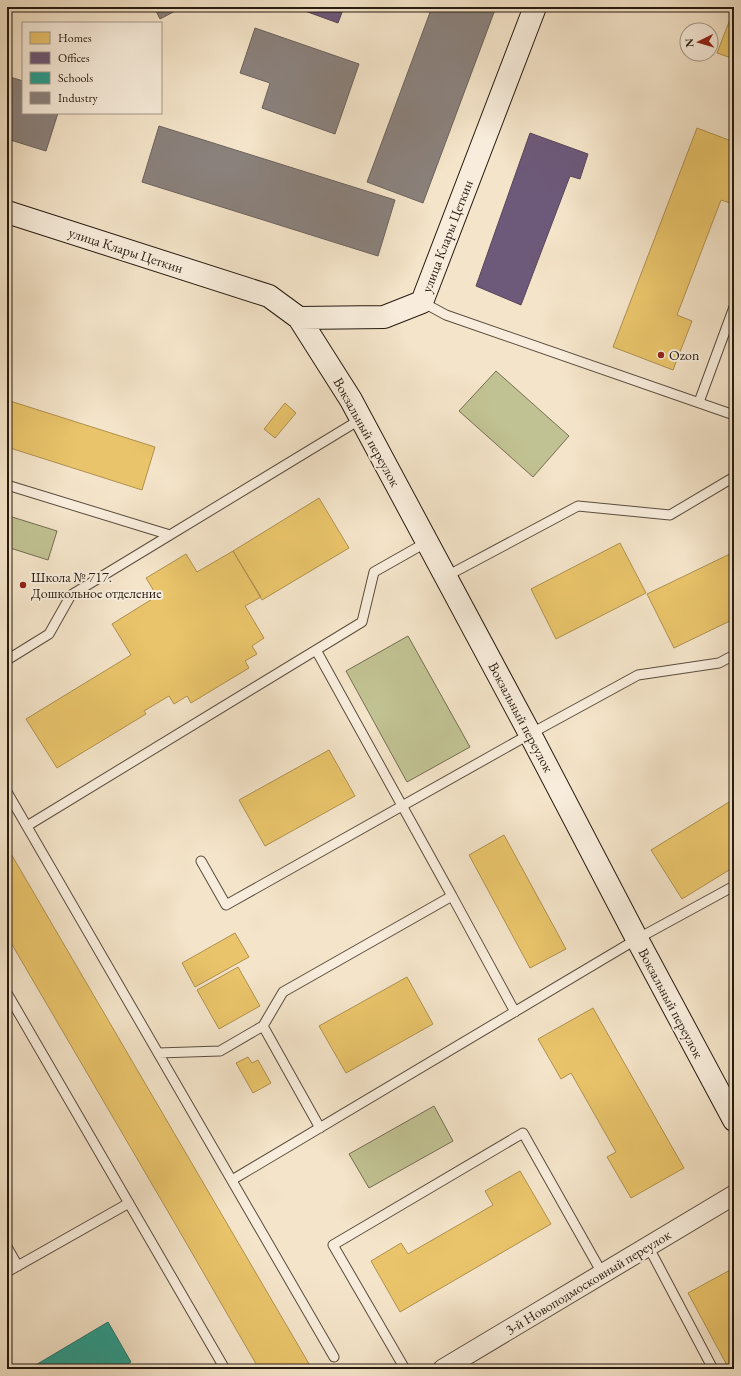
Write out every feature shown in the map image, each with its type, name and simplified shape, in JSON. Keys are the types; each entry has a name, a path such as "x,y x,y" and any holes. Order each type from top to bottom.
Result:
{"street":[{"name":"улица Клары Цеткин","path":"7,212 269,296 300,318 384,317 422,302 535,7"},
{"name":"Вокзальный переулок","path":"300,318 362,420 734,1120"},
{"name":"3-й Новоподмосковный переулок","path":"443,1369 734,1195"}],"lane":[{"path":"422,302 446,315 699,402 734,416"},
{"path":"699,402 734,307"},
{"path":"7,660 49,634 71,595 362,420"},
{"path":"445,577 578,506 670,515 734,477"},
{"path":"7,485 170,535"},
{"path":"27,826 362,622 374,572 427,542"},
{"path":"316,650 515,1012"},
{"path":"201,861 226,905 638,675 719,663 734,654"},
{"path":"7,792 334,1357"},
{"path":"232,1180 637,939 734,886"},
{"path":"158,1053 220,1051 263,1026 283,992 452,896"},
{"path":"7,993 225,1369"},
{"path":"263,1026 320,1128"},
{"path":"405,1369 333,1244 522,1133 602,1273"},
{"path":"7,1272 129,1203"},
{"path":"648,1246 713,1369"},
{"path":"7,1247 18,1266"}],"green space":[{"path":"496,371 569,436 533,477 459,411"},
{"path":"9,516 57,531 48,560 7,547 7,524"},
{"path":"408,636 470,747 407,782 346,671"},
{"path":"434,1106 453,1141 369,1188 349,1154"}],"building: Homes":[{"path":"734,9 734,59 719,54 719,48"},
{"path":"697,128 734,142 734,200 733,204 721,200 677,315 692,321 673,370 613,347"},
{"path":"7,400 155,447 142,490 7,447"},
{"path":"285,403 296,413 275,438 264,429"},
{"path":"319,498 349,548 262,600 233,551"},
{"path":"620,543 646,593 556,639 531,589"},
{"path":"233,551 261,597 245,606 264,638 252,646 257,654 245,661 249,668 191,703 187,696 174,704 169,696 144,711 146,714 57,768 26,719 131,655 112,624 157,596 146,578 186,554 197,572"},
{"path":"734,552 734,619 674,648 647,594"},
{"path":"329,750 355,796 265,846 239,800"},
{"path":"734,799 734,867 682,899 651,850"},
{"path":"504,835 566,949 530,968 469,855"},
{"path":"7,847 312,1369 259,1369 7,936"},
{"path":"235,933 249,957 195,987 182,963"},
{"path":"238,967 260,1006 219,1029 197,990"},
{"path":"407,977 433,1024 346,1073 319,1026"},
{"path":"593,1008 684,1168 631,1198 607,1157 616,1152 571,1073 561,1079 538,1039"},
{"path":"248,1057 252,1063 258,1060 271,1083 253,1093 236,1063"},
{"path":"520,1171 551,1224 400,1312 371,1261 401,1243 408,1254 493,1205 485,1191"},
{"path":"732,1269 734,1272 734,1369 729,1369 688,1293"}],"building: Offices":[{"path":"294,7 344,7 338,23"},
{"path":"530,133 588,154 580,179 570,176 521,305 476,286"}],"building: Schools":[{"path":"108,1322 131,1362 119,1369 29,1369"}],"building: Industry":[{"path":"154,7 183,7 160,19"},
{"path":"432,7 496,7 423,203 367,182"},
{"path":"255,28 359,64 335,134 262,108 270,83 240,73"},
{"path":"7,76 22,81 22,114 58,114 46,151 7,139"},
{"path":"159,126 395,200 378,256 142,182"}],"place":[{"name":"Ozon","path":"661,355"},
{"name":"Школа № 717. Дошкольное отделение","path":"23,585"}]}
